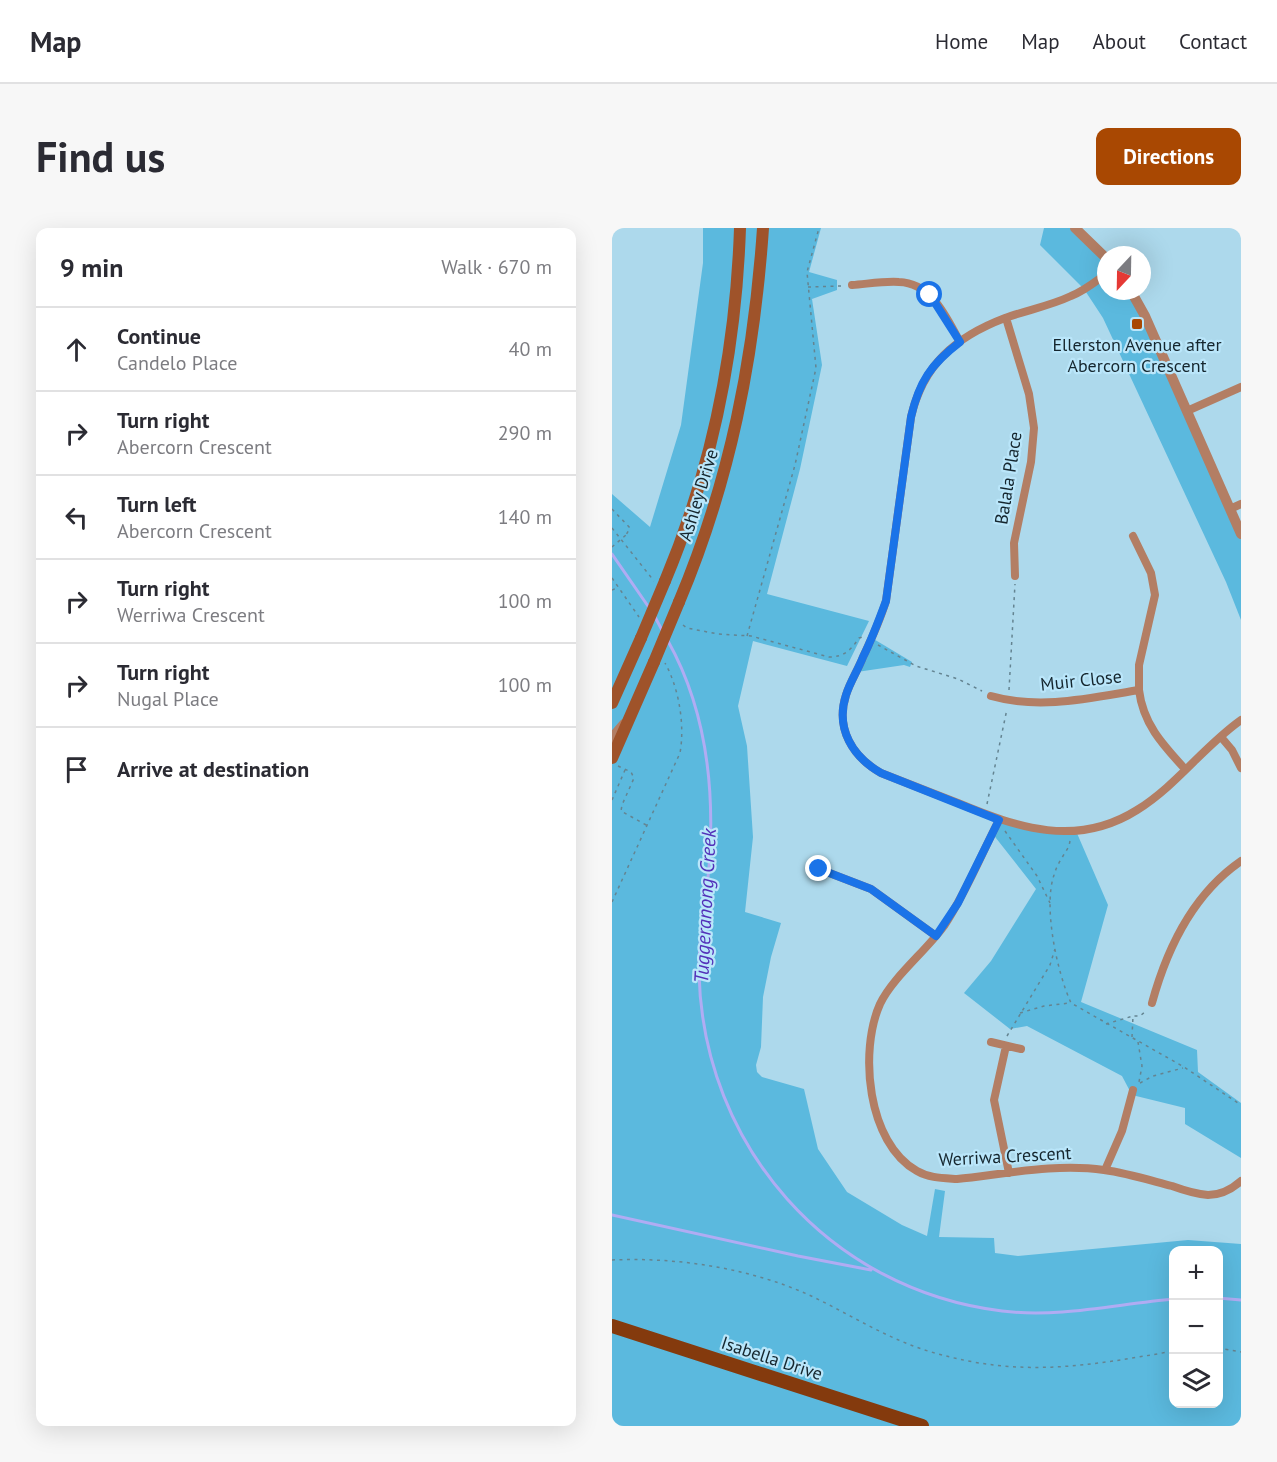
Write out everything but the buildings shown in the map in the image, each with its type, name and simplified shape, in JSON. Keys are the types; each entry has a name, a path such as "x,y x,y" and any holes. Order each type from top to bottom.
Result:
{"main road":[{"name":"Ashley Drive","path":"612,704 641,638 694,502 711,443 724,383 734,312 740,228"},
{"name":"Ashley Drive","path":"612,758 658,660 712,516 735,432 752,340 763,228"},
{"name":"Isabella Drive","path":"612,1326 921,1426"}],"street":[{"path":"1075,228 1097,248"},
{"path":"1097,280 1072,296 988,326 960,342 937,362 924,378 911,417 886,601 846,696 842,718 848,741 856,754 881,773 999,820 1048,831 1070,831 1095,828 1117,821 1138,810 1241,720"},
{"path":"852,285 900,282 919,287 935,300 960,342"},
{"path":"1136,300 1241,534"},
{"name":"Balala Place","path":"1006,318 1029,394 1034,428 1031,462 1014,543 1015,576"},
{"path":"1187,411 1241,387"},
{"path":"1230,509 1241,504"},
{"name":"Muir Close","path":"1133,536 1151,573 1155,595 1139,665 1139,690 1145,716 1153,732 1185,769"},
{"name":"Muir Close","path":"991,696 1009,701 1053,703 1139,690"},
{"path":"612,738 632,714"},
{"path":"1221,737 1232,750 1241,768"},
{"name":"Werriwa Crescent","path":"999,820 958,903 936,936 881,1001 876,1016 868,1075 873,1103 893,1150 917,1171 940,1178 957,1179 1062,1168 1105,1170 1208,1195 1235,1187 1241,1181"},
{"path":"1152,1003 1158,981 1182,926 1216,881 1241,861"},
{"path":"819,869 871,889 936,936"},
{"path":"991,1042 1021,1049"},
{"path":"1006,1046 994,1100 1010,1173"},
{"path":"1105,1170 1122,1131 1133,1090"}],"path":[{"path":"747,636 795,465 816,368 807,272 819,228"},
{"path":"807,287 852,285"},
{"path":"612,509 630,528 626,535 612,547"},
{"path":"612,528 661,583"},
{"path":"612,578 640,619"},
{"path":"612,590 619,587"},
{"path":"682,624 687,628 718,634 747,636 829,657 845,654 859,638 867,639"},
{"path":"876,644 916,666 958,679 991,696"},
{"path":"612,902 648,826 681,747 681,726 676,695 668,669 658,660"},
{"path":"612,800 626,769 634,778 621,811 648,826"},
{"path":"1005,832 1037,876 1050,904"},
{"path":"1070,844 1053,876 1050,904 1057,963 1071,1003"},
{"path":"1006,1046 1004,1042 1050,964 1055,949"},
{"path":"1019,1014 1044,1006 1071,1003 1184,1067 1241,1105"},
{"path":"1105,1024 1143,1015 1152,1003"},
{"path":"1132,1016 1132,1038"},
{"path":"1138,1041 1142,1066 1137,1086 1153,1076 1184,1067"},
{"path":"612,1260 671,1261 744,1274 804,1293 917,1347 957,1359 987,1364 1019,1368 1065,1368 1169,1353"},
{"path":"1223,1349 1241,1352"}],"shaded area":[{"path":"703,228 821,228 809,272 837,280 837,290 812,299 822,365 800,469 767,594 869,621 847,666 753,641 738,706 747,746 753,837 745,912 781,923 763,997 761,1047 756,1065 757,1072 762,1077 804,1089 818,1149 847,1192 902,1225 927,1236 935,1189 945,1191 939,1237 994,1238 995,1253 1018,1256 1188,1240 1241,1244 1241,1426 612,1426 612,494 650,527 681,425 703,263"},
{"path":"1044,228 1074,228 1097,250 1097,300 1134,300 1241,535 1241,620 1226,582 1103,318 1084,289 1040,245"},
{"path":"872,638 912,662 910,667 904,665 857,672"},
{"path":"999,820 1076,831 1108,905 1081,1002 1197,1050 1198,1072 1241,1103 1241,1158 1185,1124 1185,1108 1132,1095 1122,1076 1027,1026 1010,1029 964,993 991,961 1036,889 992,833"}],"waterway":[{"name":"Tuggeranong Creek","path":"612,554 650,609"},
{"name":"Tuggeranong Creek","path":"655,617 663,632"},
{"name":"Tuggeranong Creek","path":"668,641 691,694 699,722 709,780 711,838 699,960 706,1036 724,1096 751,1150 787,1199 831,1240 882,1274 939,1298 1002,1311 1024,1313 1067,1312 1169,1300"},
{"path":"612,1215 871,1270"},
{"name":"Tuggeranong Creek","path":"1223,1298 1241,1300"}],"place":[{"name":"Ellerston Avenue after Abercorn Crescent","path":"1137,324"}],"route":[{"path":"819,869 871,889 936,936 958,903 999,820 881,773 868,765 856,754 848,741 842,718 846,696 886,601 911,417 916,397 924,378 944,354 960,342 930,295"}]}
